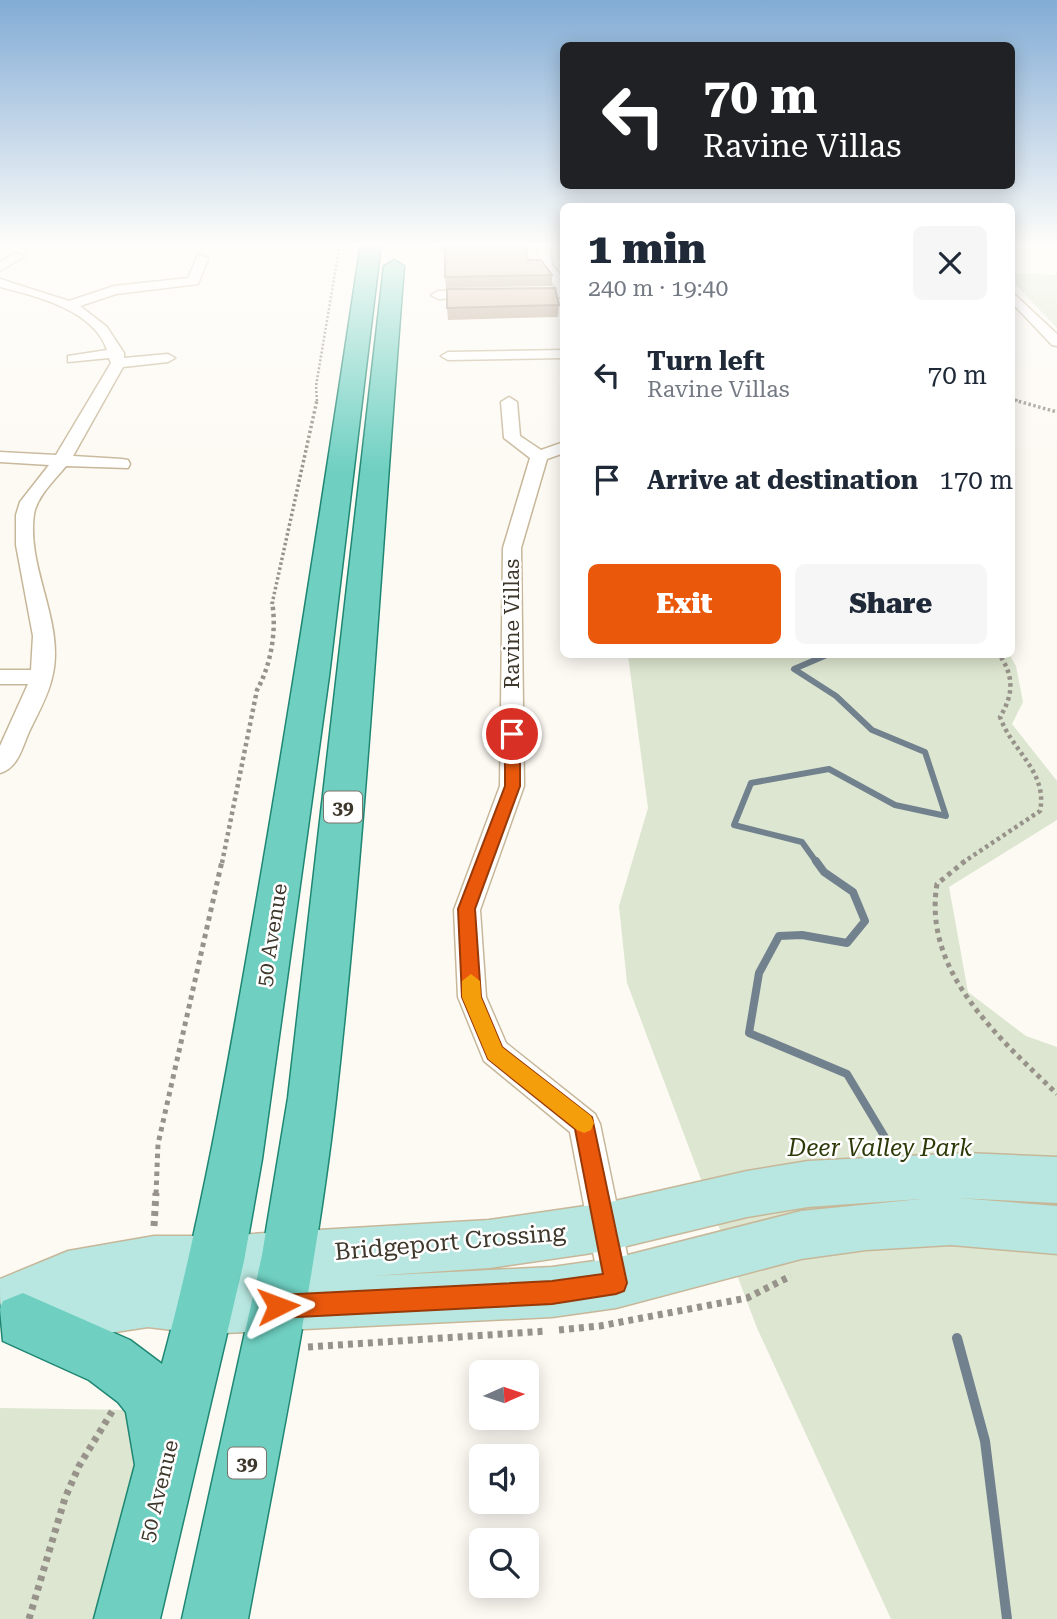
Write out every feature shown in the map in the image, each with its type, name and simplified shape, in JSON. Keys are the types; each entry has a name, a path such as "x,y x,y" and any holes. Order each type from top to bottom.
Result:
{"main road":[{"name":"50 Avenue","path":"127,1619 205,1309 237,1159 304,731 360,319"},
{"name":"39","path":"215,1619 284,1281 312,1098 340,844 390,319"},
{"path":"8,1315 130,1371 148,1391 158,1418 164,1473"}],"street":[{"path":"86,319 97,327 117,358"},
{"path":"1034,319 1057,342"},
{"path":"448,356 560,354"},
{"path":"0,765 6,759 42,677 43,636 25,545 25,515 36,492 62,460 117,358"},
{"path":"73,359 167,358"},
{"path":"509,402 512,438 540,456 560,448"},
{"name":"Ravine Villas","path":"540,456 512,548 513,786 467,909 472,997 495,1052 584,1124 616,1283"},
{"path":"0,457 122,464"},
{"path":"0,677 42,677"},
{"name":"Bridgeport Crossing","path":"8,1315 148,1302 205,1309 284,1281 489,1244 606,1227 747,1194 808,1184 869,1178 966,1175 1057,1180"},
{"name":"Bridgeport Crossing","path":"8,1315 68,1276 154,1261 216,1261 284,1281 552,1293 616,1283 801,1235 866,1226 951,1221 1057,1230"}],"path":[{"path":"154,1261 158,1144 248,746 257,690 265,676 275,619 272,602 317,407 316,386 327,319"},
{"path":"1015,400 1057,412"},
{"path":"1001,658 1010,672 1013,694 1000,717 1002,728 1040,779 1045,798 1040,811 963,862 937,884 934,902 943,948 961,989 986,1024 1057,1094"},
{"path":"29,1619 65,1498 79,1466 118,1402 130,1371"}],"green space":[{"path":"1048,319 1057,319 1057,328"},
{"name":"Deer Valley Park","path":"628,658 1011,658 1016,666 1023,702 1012,724 1057,781 1057,820 949,887 968,992 1026,1036 1057,1047 1057,1619 891,1619 757,1328 627,983 619,906 648,808"},
{"path":"0,1408 133,1410 136,1512 101,1619 0,1619"}],"waterway":[{"path":"817,863 802,842 734,825 751,783 829,769 895,805 946,816 925,752 872,730 836,696 794,669 820,658"},
{"path":"816,861 824,872 853,892 865,921 847,943 802,935 779,936 759,973 749,1033 847,1074 886,1139"},
{"path":"957,1338 985,1441 1007,1619"}],"slow traffic":[{"path":"471,981 472,997 495,1052 584,1123"}],"route":[{"path":"278,1306 552,1293 616,1283 584,1124 495,1052 472,997 467,909 513,786 512,734"}]}
